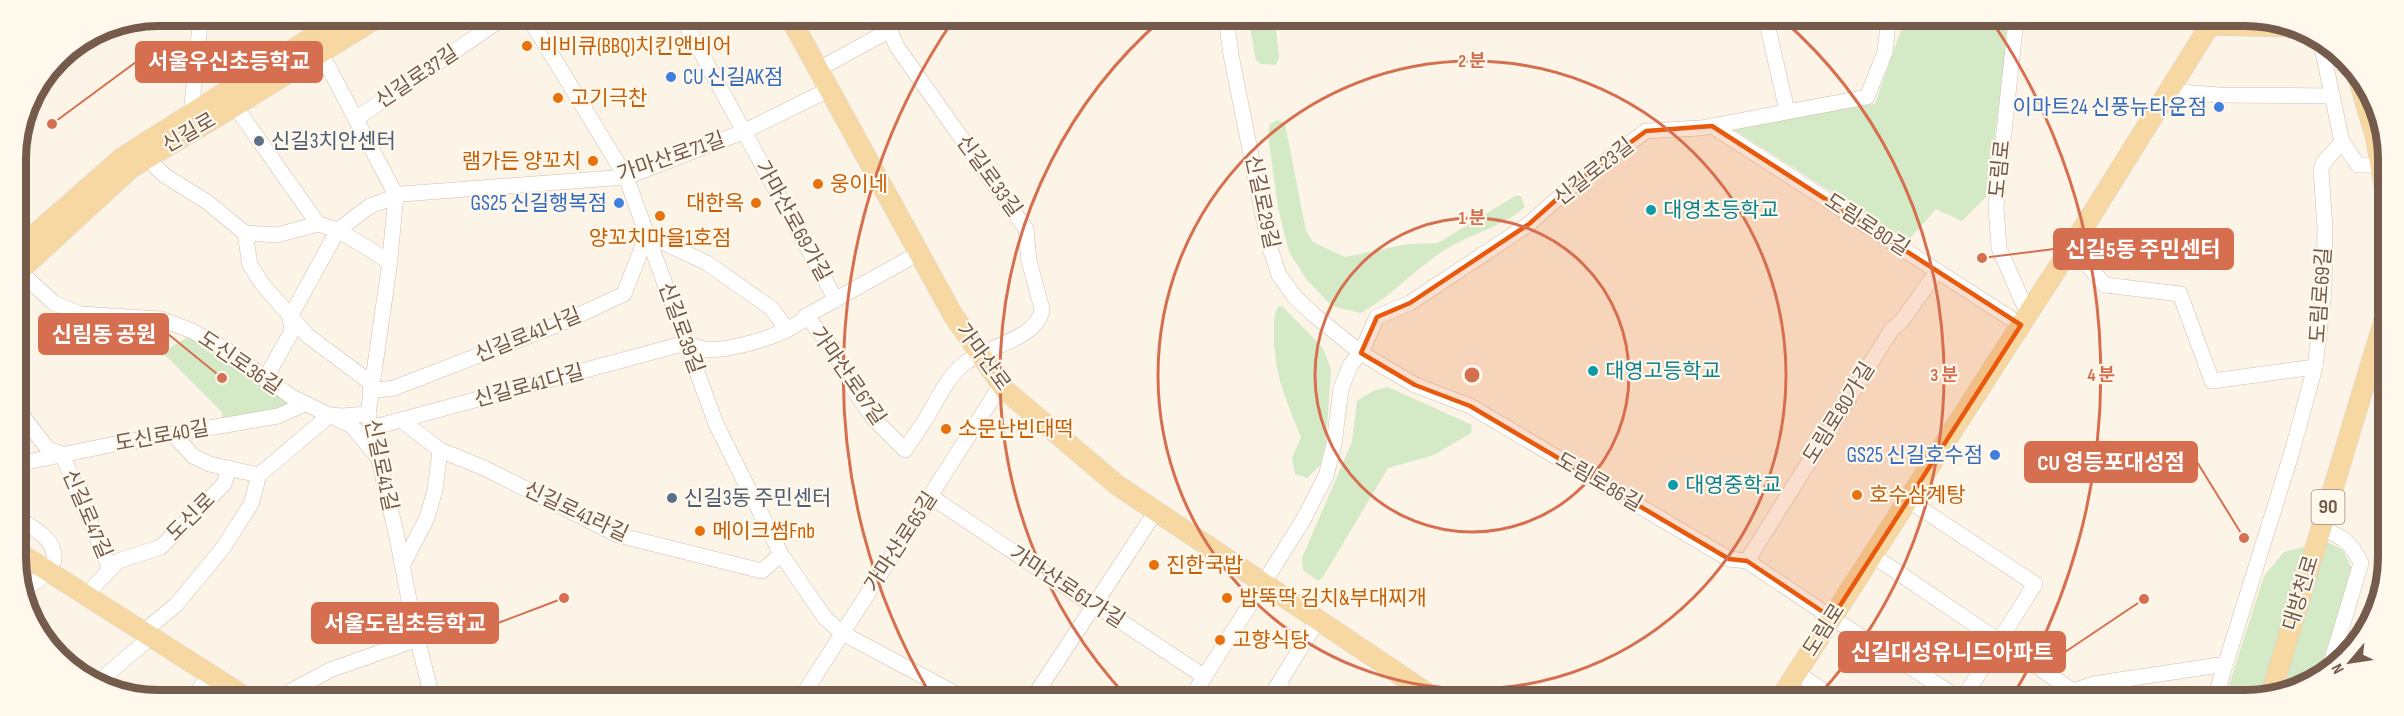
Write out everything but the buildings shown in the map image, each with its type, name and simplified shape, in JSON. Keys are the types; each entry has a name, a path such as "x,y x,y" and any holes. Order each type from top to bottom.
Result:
{"main road":[{"name":"신길로","path":"26,242 123,157 330,26"},
{"name":"신길로","path":"26,265 118,179 147,158 236,106 363,26"},
{"name":"가마산로","path":"794,26 953,315 1001,385 1117,485 1419,690"},
{"name":"도림로","path":"1786,690 2072,246 2207,26"},
{"path":"2364,99 2378,150"},
{"name":"대방천로","path":"2273,687 2378,339"},
{"path":"26,557 234,690"}],"street":[{"path":"191,114 200,26"},
{"name":"신길로37길","path":"357,118 491,26"},
{"name":"신길로39길","path":"534,26 626,177 716,424 782,554 825,618 842,633 949,690"},
{"name":"가마산로69가길","path":"686,26 836,300"},
{"path":"817,70 884,26"},
{"name":"신길로33길","path":"888,26 897,47 1026,229 1027,253 1042,315 1031,330 980,354"},
{"name":"신길로29길","path":"1227,26 1231,56 1269,245 1279,275 1307,309 1361,353"},
{"path":"1768,26 1787,111"},
{"name":"신길로23길","path":"1196,690 1302,522 1326,476 1334,444 1341,388 1351,364 1361,353 1377,317 1410,303 1529,224 1575,183 1647,131 1712,126 1868,97 1885,52 1888,26"},
{"name":"도림로","path":"2015,26 1996,207 1999,248 2024,320"},
{"path":"2321,50 2342,142 2358,165 2378,165"},
{"path":"266,379 292,331 290,316 338,230 370,206 396,195 321,53"},
{"name":"가마산로71길","path":"396,195 626,177 743,132 828,90"},
{"path":"2168,91 2219,95 2332,96"},
{"path":"236,106 318,224"},
{"name":"도림로80길","path":"1712,126 1937,271 2024,320"},
{"name":"도림로69길","path":"2218,690 2291,455 2315,367 2324,291 2325,228 2321,170 2323,163 2342,142"},
{"path":"147,158 164,176 207,202 245,233 277,235 318,224 338,230 390,262"},
{"name":"신길로41길","path":"396,195 390,262 370,387 370,421 430,690"},
{"path":"245,233 250,265 290,316 308,336 370,387"},
{"path":"647,235 707,263 771,308 787,329"},
{"name":"신길로41나길","path":"370,387 394,388 562,323 624,294 647,235"},
{"path":"2072,246 2105,285 2180,294 2212,381 2315,367"},
{"path":"686,343 705,350 756,342 801,323 806,316 919,253"},
{"name":"도림로80가길","path":"1747,561 1892,329 1901,322 1937,271"},
{"name":"도신로36길","path":"26,279 54,303 80,314 162,319 192,331 227,350 281,391 352,426 378,458"},
{"name":"가마산로67길","path":"806,316 832,347 851,386 874,419 905,450 942,390 965,363 980,354"},
{"name":"신길로41다길","path":"370,421 401,420 686,343"},
{"name":"도림로86길","path":"1361,353 1415,385 1470,406 1729,559 1747,561 1946,690"},
{"name":"가마산로65길","path":"806,690 1001,385"},
{"name":"도신로40길","path":"26,462 278,416 305,404"},
{"path":"102,677 176,605 223,548 251,504 259,475 330,415"},
{"name":"도신로36길","path":"330,415 370,421"},
{"name":"신길로41라길","path":"401,420 440,450 484,468 618,536 762,571 782,554"},
{"name":"신길로47길","path":"26,421 48,450 62,454 110,569"},
{"path":"173,434 193,456 208,464 259,475"},
{"path":"402,566 427,518 435,490 440,450"},
{"name":"도신로","path":"86,595 118,561 160,548 224,484 229,468"},
{"name":"가마산로61가길","path":"930,496 1205,677"},
{"path":"1908,500 2035,584 1968,690"},
{"path":"1038,690 1156,511"},
{"path":"26,523 51,545 54,554 50,572 29,586"},
{"path":"2321,528 2341,536 2352,546 2361,563 2340,632"},
{"path":"1872,555 2072,690"},
{"path":"1274,690 1318,620"},
{"path":"293,690 330,670 418,639"},
{"path":"2076,690 2093,684 2226,664"},
{"path":"1797,673 1822,690"},
{"path":"199,690 209,674"}],"highlighted area":[{"path":"1712,126 2021,325 1832,618 1747,561 1729,559 1470,406 1415,385 1361,353 1377,317 1410,303 1529,224 1575,183 1646,131"}],"green space":[{"path":"1250,26 1276,26 1279,58 1276,65 1261,64 1256,60"},
{"path":"1903,26 2007,26 2006,56 1986,197 1962,221 1936,209 1908,241 1734,130 1787,111 1875,104"},
{"path":"1278,120 1285,124 1306,231 1313,242 1345,257 1408,244 1438,243 1515,196 1521,196 1525,207 1495,226 1443,251 1383,299 1361,313 1332,306 1307,280 1289,252 1278,207 1268,135 1270,124"},
{"path":"1279,306 1282,306 1323,348 1331,369 1326,442 1320,465 1307,478 1295,474 1292,458 1301,437 1278,372 1274,345 1274,320"},
{"path":"190,336 297,404 223,422 222,412 162,352"},
{"path":"1388,387 1472,425 1471,433 1434,455 1388,468 1323,577 1318,581 1303,570 1302,558 1352,442 1357,401 1373,391"},
{"path":"2326,541 2343,550 2352,569 2332,632 2320,632 2320,667 2304,677 2271,688 2228,690 2264,576 2284,552"}],"place":[{"name":"비비큐(BBQ)치킨앤비어","path":"527,46"},
{"name":"CU 신길AK점","path":"671,77"},
{"name":"고기극찬","path":"558,98"},
{"name":"이마트24 신풍뉴타운점","path":"2219,107"},
{"name":"서울우신초등학교","path":"52,124"},
{"name":"신길3치안센터","path":"259,141"},
{"name":"램가든 양꼬치","path":"593,161"},
{"name":"웅이네","path":"818,184"},
{"name":"GS25 신길행복점","path":"619,203"},
{"name":"대한옥","path":"756,203"},
{"name":"대영초등학교","path":"1651,210"},
{"name":"양꼬치마을1호점","path":"660,216"},
{"name":"신길5동 주민센터","path":"1982,258"},
{"name":"대영고등학교","path":"1593,371"},
{"name":"신림동 공원","path":"222,378"},
{"name":"소문난빈대떡","path":"946,429"},
{"name":"GS25 신길호수점","path":"1995,455"},
{"name":"대영중학교","path":"1673,485"},
{"name":"호수삼계탕","path":"1857,495"},
{"name":"신길3동 주민센터","path":"672,498"},
{"name":"메이크썸Fnb","path":"700,531"},
{"name":"CU 영등포대성점","path":"2244,538"},
{"name":"진한국밥","path":"1154,565"},
{"name":"서울도림초등학교","path":"564,598"},
{"name":"밥뚝딱 김치&부대찌개","path":"1227,598"},
{"name":"신길대성유니드아파트","path":"2144,599"},
{"name":"고향식당","path":"1220,640"}]}
